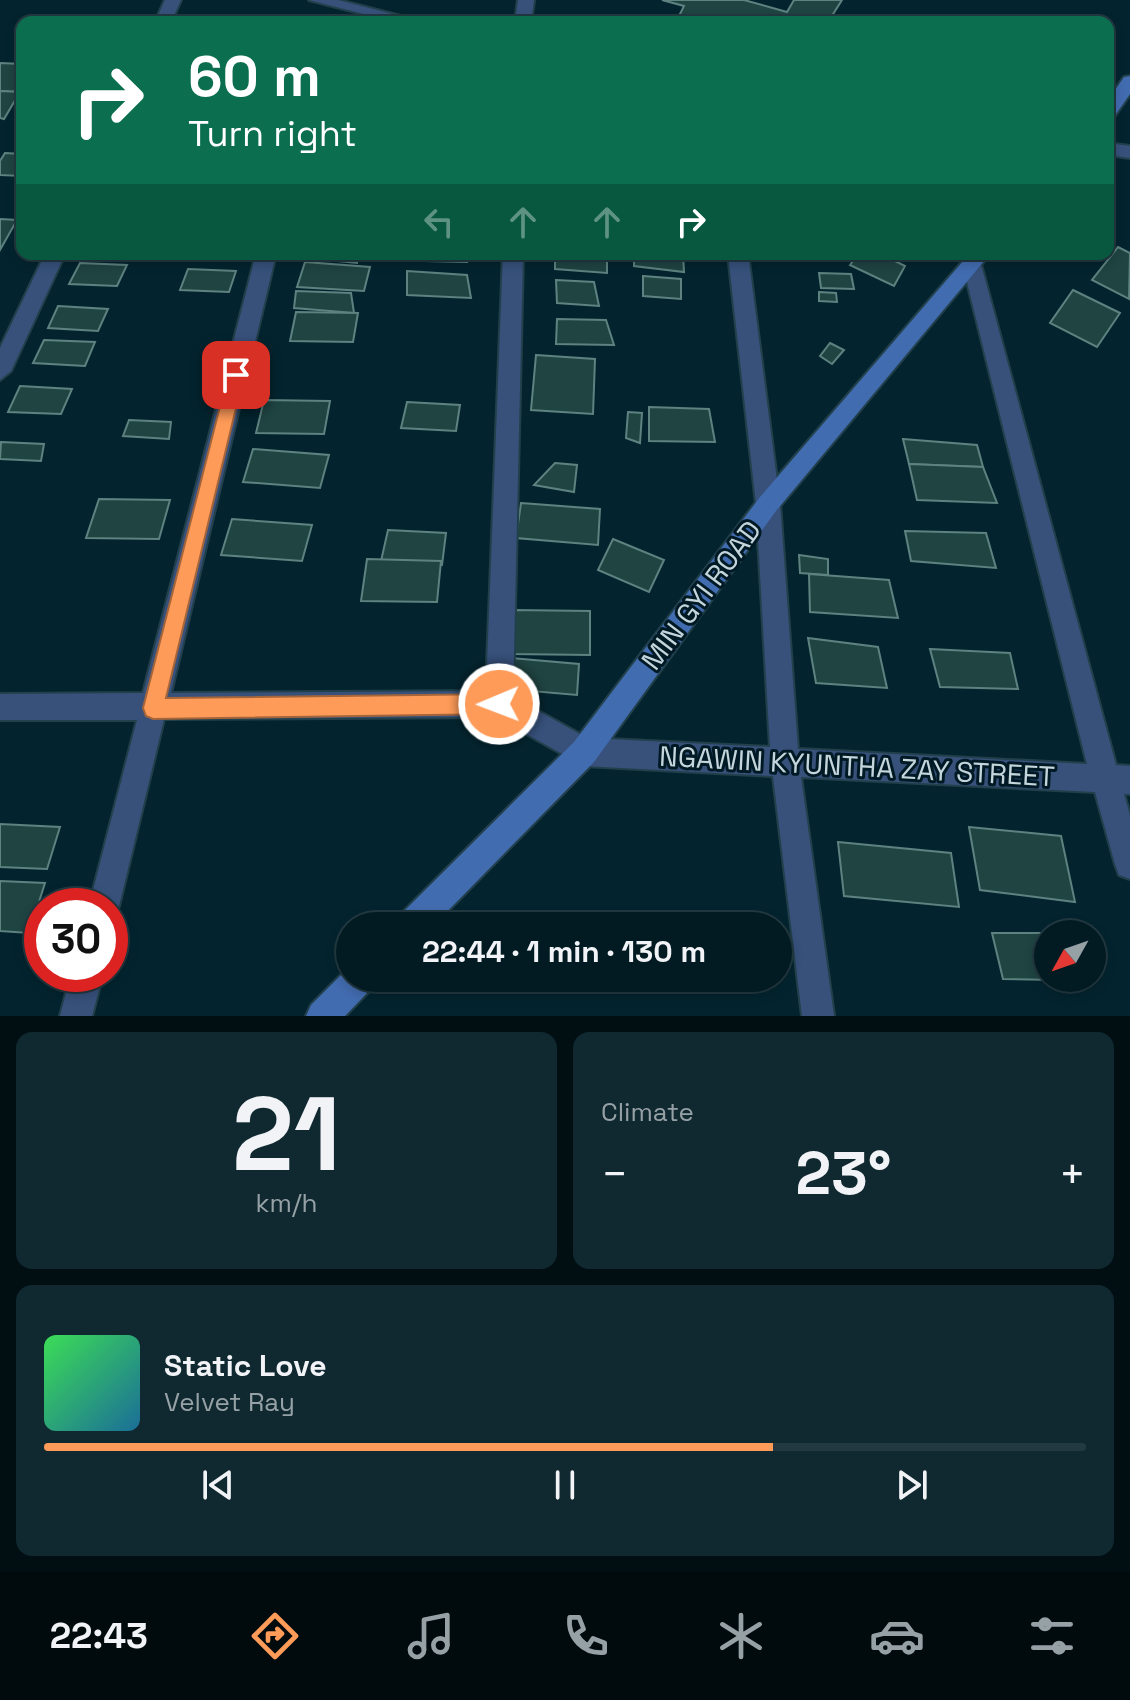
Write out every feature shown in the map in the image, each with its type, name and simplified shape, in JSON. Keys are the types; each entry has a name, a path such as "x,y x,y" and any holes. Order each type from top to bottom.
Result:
{"main road":[{"path":"1114,104 1130,81"},
{"name":"MIN GYI ROAD","path":"425,912 584,752 768,504 974,260"},
{"path":"322,1016 346,992"}],"street":[{"path":"322,2 388,16"},
{"path":"0,371 52,260"},
{"path":"108,888 265,260"},
{"path":"499,704 513,260"},
{"path":"739,260 768,504 785,762 818,1016"},
{"path":"977,260 1117,780 1130,864"},
{"path":"0,707 499,704 584,752"},
{"name":"NGAWIN KYUNTHA ZAY STREET","path":"584,752 1117,780"},
{"path":"76,1016 82,992"}],"building":[{"path":"662,0 744,0 787,12 794,0 842,0 832,16 679,16 684,6"},
{"path":"0,63 16,64 16,92 0,91"},
{"path":"0,91 16,92 16,99 4,119 0,118"},
{"path":"5,153 16,154 16,176 0,175 0,161"},
{"path":"0,219 16,220 16,222 0,250"},
{"path":"1118,247 1130,253 1129,299 1092,280 1108,260 1114,260"},
{"path":"326,260 357,260 357,263"},
{"path":"467,260 467,262 425,261"},
{"path":"555,260 607,260 607,273 555,269"},
{"path":"634,260 683,260 684,272 634,266"},
{"path":"854,260 893,260 905,266 894,286 850,265"},
{"path":"305,262 370,267 364,291 297,287"},
{"path":"80,263 127,265 117,286 69,284"},
{"path":"188,269 236,271 229,292 180,290"},
{"path":"407,271 467,275 471,298 407,295"},
{"path":"819,273 851,274 854,289 821,288"},
{"path":"643,276 681,279 681,299 643,296"},
{"path":"556,280 594,282 599,306 557,303"},
{"path":"1073,290 1120,313 1097,347 1050,323"},
{"path":"296,291 351,293 354,313 294,308"},
{"path":"819,292 836,293 837,302 819,301"},
{"path":"58,306 108,309 98,331 48,328"},
{"path":"296,312 358,313 353,342 290,341"},
{"path":"557,319 606,320 614,345 556,344"},
{"path":"44,340 95,342 85,366 33,363"},
{"path":"830,343 844,350 832,364 820,356"},
{"path":"536,355 595,359 593,414 531,410"},
{"path":"20,386 72,389 61,414 8,412"},
{"path":"264,400 330,401 324,434 256,433"},
{"path":"407,402 460,405 456,431 401,428"},
{"path":"649,407 709,409 715,442 649,441"},
{"path":"628,412 642,413 640,443 626,438"},
{"path":"129,420 171,422 169,439 123,436"},
{"path":"903,439 977,445 983,467 909,464"},
{"path":"1,442 44,444 41,461 0,459"},
{"path":"253,449 329,455 320,488 243,482"},
{"path":"555,463 577,465 574,492 534,485"},
{"path":"909,464 983,467 997,503 917,500"},
{"path":"99,499 170,500 159,539 86,538"},
{"path":"521,503 600,509 598,545 516,538"},
{"path":"232,519 312,525 302,561 221,555"},
{"path":"388,530 446,533 442,565 381,561"},
{"path":"905,531 986,533 996,568 911,561"},
{"path":"613,539 664,560 649,592 598,570"},
{"path":"799,555 828,559 828,575 800,573"},
{"path":"367,559 441,561 437,602 361,601"},
{"path":"809,574 889,580 898,618 810,612"},
{"path":"513,610 590,611 590,655 511,654"},
{"path":"808,638 878,647 887,688 816,683"},
{"path":"930,649 1010,653 1018,689 940,687"},
{"path":"511,658 579,664 577,695 507,689"},
{"path":"0,824 60,827 47,869 0,867"},
{"path":"969,827 1061,836 1075,902 980,890"},
{"path":"838,842 951,853 959,907 844,896"},
{"path":"0,881 45,883 43,888 24,888 24,933 0,931"},
{"path":"992,933 1034,933 1034,980 1003,979"}],"route":[{"path":"236,375 153,708 499,704"}]}
